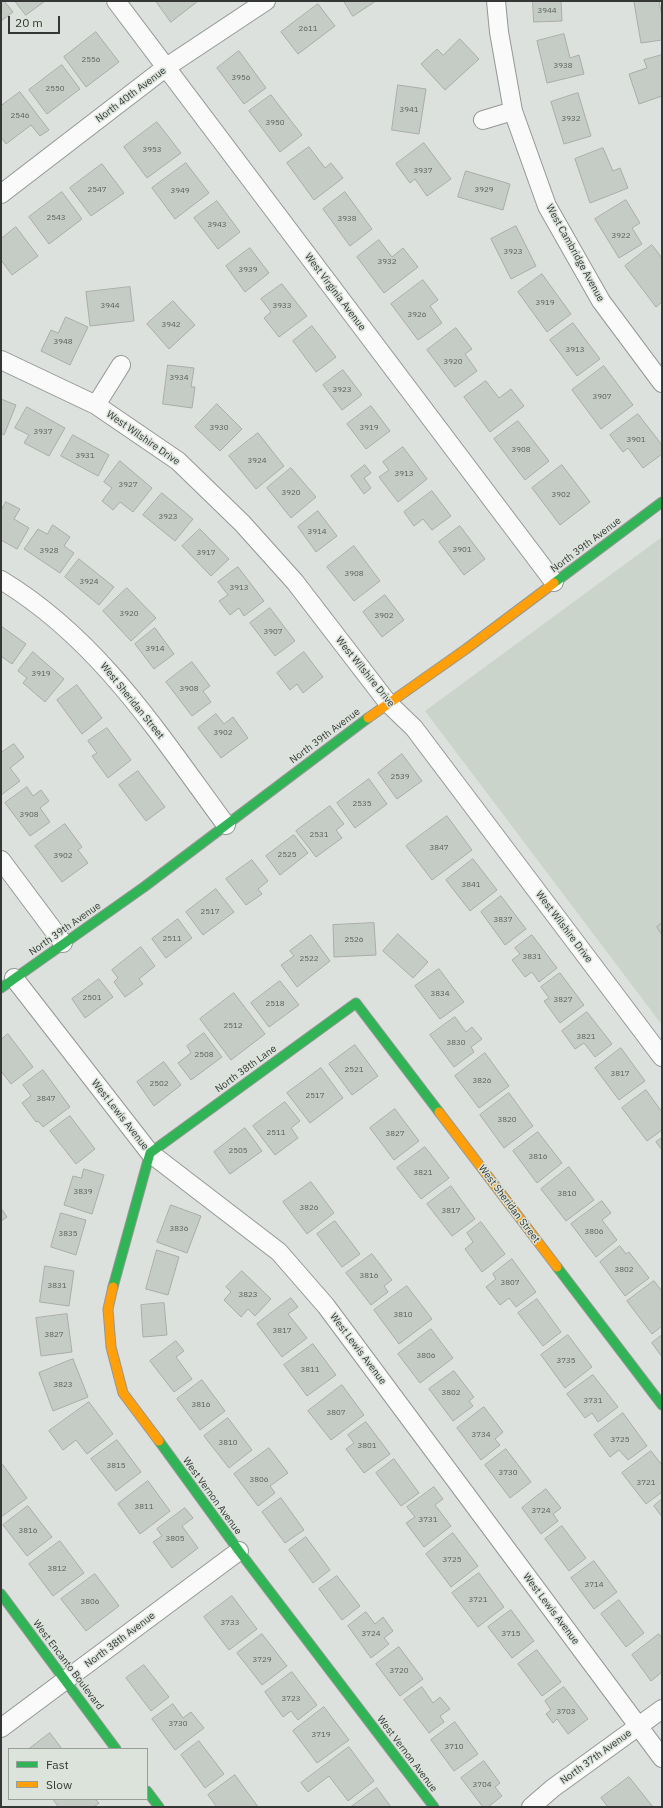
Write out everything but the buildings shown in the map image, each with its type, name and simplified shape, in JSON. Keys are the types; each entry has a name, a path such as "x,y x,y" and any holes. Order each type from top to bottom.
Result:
{"street":[{"name":"West Virginia Avenue","path":"116,1 165,68 554,582"},
{"name":"North 40th Avenue","path":"1,194 165,68 266,1"},
{"name":"West Cambridge Avenue","path":"496,1 498,32 513,110 547,206 601,301 662,383"},
{"path":"483,120 513,110"},
{"name":"West Wilshire Drive","path":"1,360 96,405 178,462 242,523 295,582 388,703 414,728 662,1057"},
{"path":"96,405 121,365"},
{"name":"North 39th Avenue","path":"8,983 144,887 388,703 466,649 662,502"},
{"name":"West Sheridan Street","path":"1,580 29,597 63,626 114,675 226,825"},
{"path":"1,860 63,943"},
{"name":"West Lewis Avenue","path":"8,983 150,1153 279,1252 326,1306 662,1758"},
{"name":"West Sheridan Street","path":"356,1003 662,1405"},
{"name":"North 38th Lane","path":"150,1153 356,1003"},
{"name":"West Vernon Avenue","path":"150,1153 125,1240 108,1309 111,1347 123,1393 239,1551 434,1807"},
{"name":"North 38th Avenue","path":"1,1728 239,1551"},
{"name":"West Encanto Boulevard","path":"1,1594 115,1748"},
{"name":"North 37th Avenue","path":"531,1807 553,1788 662,1709"},
{"path":"148,1792 159,1807"}],"shaded area":[{"path":"662,537 662,1025 425,711"}],"traffic: fast":[{"path":"554,583 662,502"},
{"path":"1,988 144,887 368,718"},
{"path":"113,1287 150,1153 356,1003 439,1112"},
{"path":"557,1267 662,1405"},
{"path":"159,1441 239,1551 434,1807"},
{"path":"1,1594 115,1748"},
{"path":"148,1792 159,1807"}],"traffic: slow":[{"path":"368,718 466,649 554,583"},
{"path":"439,1112 557,1267"},
{"path":"113,1287 108,1309 111,1347 123,1393 159,1441"}]}
